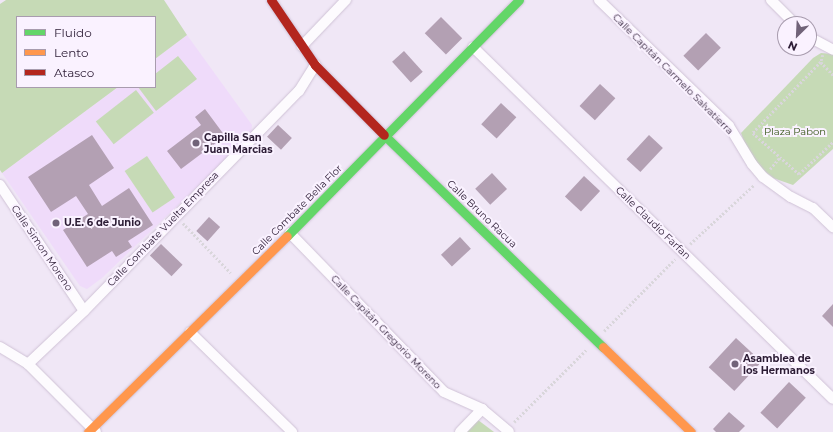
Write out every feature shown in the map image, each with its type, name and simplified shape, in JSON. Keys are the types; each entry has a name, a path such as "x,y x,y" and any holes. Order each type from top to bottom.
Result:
{"street":[{"name":"Calle Bruno Racua","path":"271,0 315,65 385,136 691,432"},
{"path":"302,46 346,0"},
{"name":"Calle Combate Bella Flor","path":"92,431 290,233 519,0"},
{"name":"Calle Capitán Carmelo Salvatierra","path":"599,0 729,126 763,177 791,197 813,208 833,227"},
{"path":"771,0 787,16"},
{"path":"817,41 829,48"},
{"name":"Calle Claudio Farfan","path":"473,47 833,399"},
{"name":"Calle Combate Vuelta Empresa","path":"28,364 84,311 299,91 315,65"},
{"name":"Calle Simon Moreno","path":"0,185 84,311"},
{"name":"Calle Capitán Gregorio Moreno","path":"290,233 444,392 482,408 508,430"},
{"path":"190,332 292,432"},
{"path":"0,347 28,364 92,431"},
{"path":"460,432 482,408"}],"path":[{"path":"829,48 821,62 753,133 799,174 833,142"},
{"path":"821,62 833,75"},
{"path":"508,430 682,251 763,177 780,157"},
{"path":"176,216 241,282"}],"shaded area":[{"path":"187,35 252,125 251,135 102,278 87,289 80,286 2,173 117,88 156,88 156,58"}],"green space":[{"path":"6,0 164,0 187,35 156,58 156,16 16,16 16,88 117,88 2,173 0,170 0,4"},
{"name":"Plaza Pabon","path":"821,53 833,54 833,149 793,185 773,178 761,168 748,153 741,133"},
{"path":"178,56 197,79 156,111 139,88 156,88 156,73"},
{"path":"136,90 154,113 114,144 96,121"},
{"path":"147,156 175,197 153,213 125,171"},
{"path":"474,417 494,432 460,432"}],"building":[{"path":"441,17 462,38 446,54 425,33"},
{"path":"706,33 721,48 698,70 683,56"},
{"path":"404,51 423,72 411,83 392,62"},
{"path":"600,84 615,98 595,120 580,106"},
{"path":"501,103 516,117 497,139 481,124"},
{"name":"Capilla San Juan Marcias","path":"205,109 225,136 181,169 167,151 201,125 195,117"},
{"path":"278,125 292,138 281,150 267,137"},
{"path":"92,135 114,168 89,185 102,206 129,188 153,225 128,241 132,247 116,257 112,251 87,267 63,230 88,214 76,196 51,212 28,177"},
{"path":"649,135 663,148 640,172 626,159"},
{"path":"492,173 507,189 490,205 475,189"},
{"path":"584,176 600,191 581,211 565,196"},
{"path":"209,217 220,227 207,241 196,231"},
{"path":"460,237 471,249 452,266 441,255"},
{"path":"161,244 183,265 171,276 150,256"},
{"path":"833,304 833,327 822,316"},
{"name":"Asamblea de los Hermanos","path":"736,338 762,362 734,391 709,367"},
{"path":"789,382 806,398 777,428 760,413"},
{"path":"729,412 745,426 739,432 716,432 713,429"}],"traffic: fast":[{"path":"287,236 519,0"},
{"path":"384,135 603,347"}],"traffic: slow":[{"path":"88,432 287,236"},
{"path":"603,347 691,432"}],"traffic: jam":[{"path":"271,0 315,65 384,135"}],"place":[{"name":"Capilla San Juan Marcias","path":"196,143"},
{"name":"U.E. 6 de Junio","path":"56,223"},
{"name":"Asamblea de los Hermanos","path":"735,364"}]}
